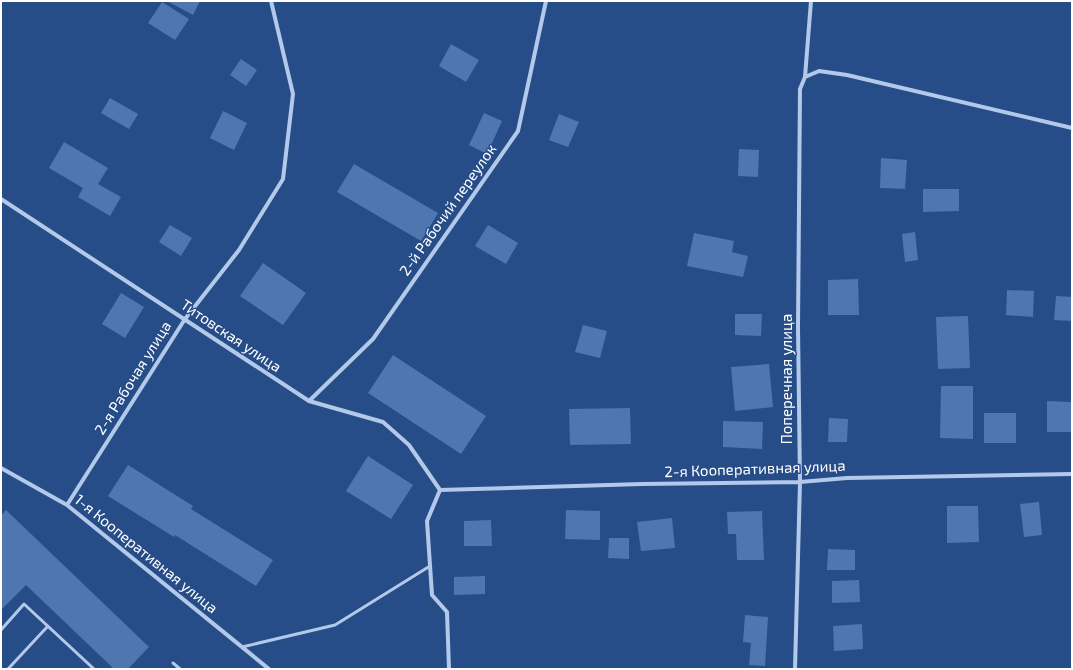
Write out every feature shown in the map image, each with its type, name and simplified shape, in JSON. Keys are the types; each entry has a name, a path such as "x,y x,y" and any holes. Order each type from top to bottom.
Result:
{"street":[{"name":"2-я Рабочая улица","path":"67,505 185,319 240,250 283,179 293,94 271,1"},
{"name":"2-й Рабочий переулок","path":"308,401 373,339 518,131 546,1"},
{"path":"811,1 805,77 820,71 847,75 1072,128"},
{"name":"Поперечная улица","path":"795,669 800,482 798,319 800,89 805,77"},
{"name":"Титовская улица","path":"1,198 308,401 383,422 409,444 440,490"},
{"name":"1-я Кооперативная улица","path":"1,468 67,505 269,669"},
{"name":"2-я Кооперативная улица","path":"440,490 642,484 800,482 847,478 1072,474"},
{"path":"440,490 427,521 432,595 447,612 449,669"}],"lane":[{"path":"242,647 335,625 430,566"},
{"path":"1,630 24,604 94,669"},
{"path":"8,669 48,626"},
{"path":"173,663 180,669"}],"building":[{"path":"167,1 200,1 193,15"},
{"path":"162,2 189,19 175,40 148,23"},
{"path":"451,44 479,60 466,82 439,66"},
{"path":"241,59 257,70 246,86 230,75"},
{"path":"110,98 138,114 129,129 101,113"},
{"path":"223,111 247,123 234,150 210,138"},
{"path":"484,113 502,121 487,154 469,145"},
{"path":"559,114 579,122 568,147 549,140"},
{"path":"64,142 108,168 98,184 121,197 110,216 78,197 83,188 49,168"},
{"path":"739,149 759,150 758,177 738,176"},
{"path":"881,158 907,160 905,189 880,188"},
{"path":"354,164 438,213 421,241 337,192"},
{"path":"923,189 959,189 959,211 923,212"},
{"path":"170,225 192,238 181,256 159,242"},
{"path":"488,225 518,243 506,264 475,246"},
{"path":"915,232 918,260 905,262 902,234"},
{"path":"694,233 734,241 732,252 748,256 743,277 687,266"},
{"path":"263,263 306,293 283,325 240,296"},
{"path":"858,279 859,315 828,315 828,280"},
{"path":"1007,290 1034,291 1033,317 1006,315"},
{"path":"121,293 144,307 125,338 102,324"},
{"path":"1056,296 1072,297 1072,321 1054,320"},
{"path":"735,314 762,314 761,336 735,335"},
{"path":"968,316 970,368 938,369 936,317"},
{"path":"583,325 607,331 600,358 575,352"},
{"path":"393,355 486,416 461,454 368,393"},
{"path":"769,364 773,407 735,411 731,367"},
{"path":"941,386 973,386 973,439 940,438"},
{"path":"1047,401 1072,402 1072,432 1047,432"},
{"path":"630,408 631,444 570,445 569,409"},
{"path":"984,413 1016,413 1016,443 984,443"},
{"path":"829,418 848,419 847,442 828,442"},
{"path":"723,421 763,422 762,449 723,447"},
{"path":"368,456 413,485 391,519 346,491"},
{"path":"128,465 193,506 191,509 273,560 256,586 175,535 174,537 108,496"},
{"path":"1039,502 1042,535 1024,537 1020,504"},
{"path":"947,506 978,506 979,542 947,543"},
{"path":"6,510 149,647 128,669 114,669 26,585 1,610 1,516"},
{"path":"566,510 600,511 600,540 565,539"},
{"path":"762,511 764,560 737,560 736,534 728,534 727,512"},
{"path":"672,518 675,548 641,551 637,522"},
{"path":"491,520 492,546 464,546 464,521"},
{"path":"609,538 629,538 629,559 608,558"},
{"path":"828,549 855,550 855,570 827,570"},
{"path":"485,576 485,594 454,595 454,577"},
{"path":"859,580 860,602 832,603 832,581"},
{"path":"745,615 768,617 765,666 749,665 751,643 743,642"},
{"path":"862,624 863,649 834,651 833,626"}]}
